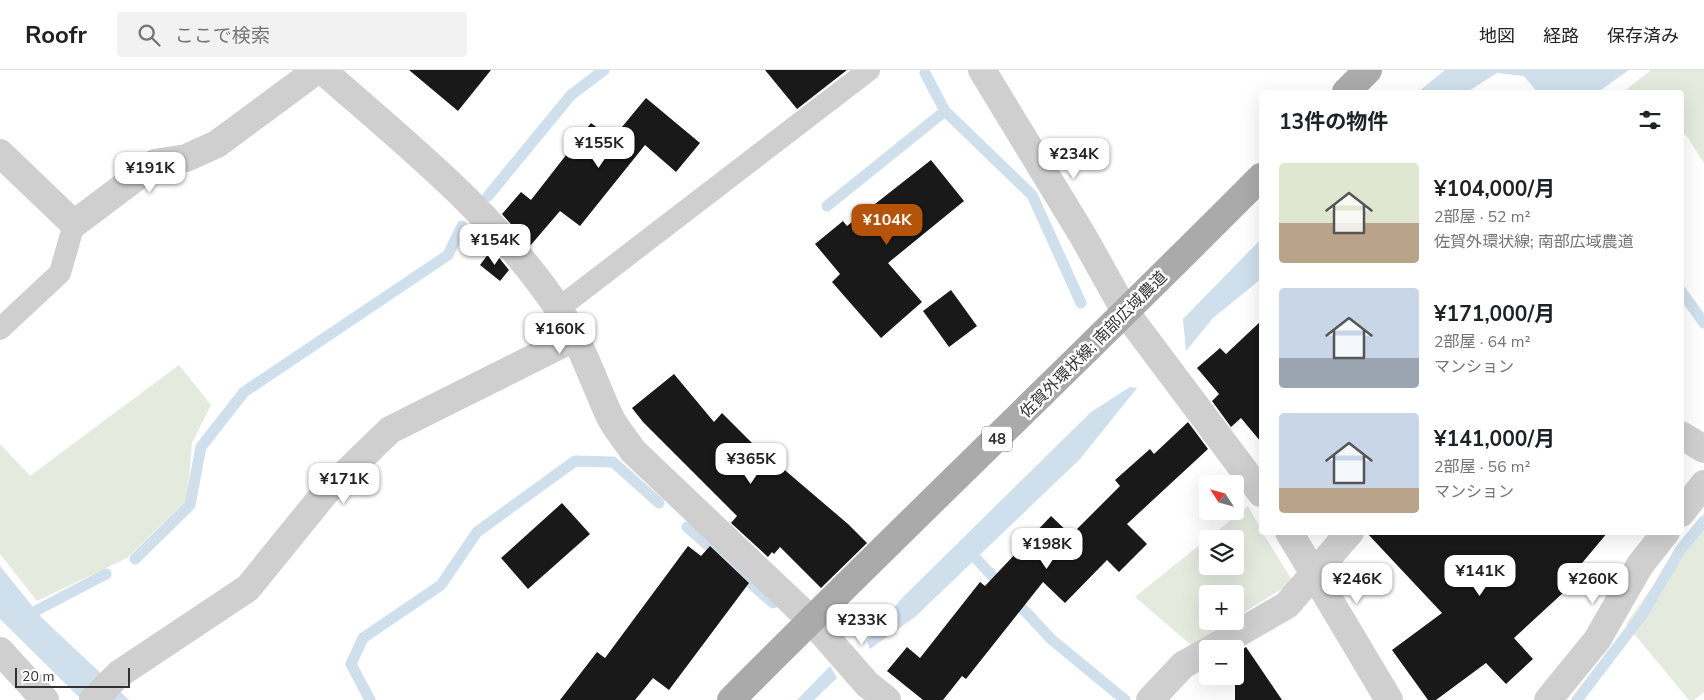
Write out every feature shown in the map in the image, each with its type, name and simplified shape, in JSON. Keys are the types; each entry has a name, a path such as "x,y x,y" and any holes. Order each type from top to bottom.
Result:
{"main road":[{"path":"1348,90 1368,70"},
{"name":"佐賀外環状線; 南部広域農道","path":"731,700 1126,313 1259,179"}],"street":[{"path":"0,153 74,224 155,163 186,158 217,144 318,70"},
{"path":"322,70 463,194 522,258 559,308 576,337 611,419 633,451 811,620 867,684 887,700"},
{"path":"982,70 1083,236 1126,313 1259,491"},
{"path":"93,700 119,674 248,588 324,494 390,430 576,337"},
{"path":"1684,437 1704,449"},
{"path":"1684,509 1704,484"},
{"path":"1291,535 1389,700"},
{"path":"1227,640 1287,605 1347,535"},
{"path":"1548,700 1597,640 1640,565 1664,535"},
{"path":"0,651 45,700"},
{"path":"1150,700 1183,665 1199,656"}],"lane":[{"path":"559,308 869,70"},
{"path":"0,329 60,273 74,224"}],"shaded area":[{"path":"1651,70 1704,70 1704,163 1686,135 1684,136 1684,90 1626,90"},
{"path":"179,365 211,405 192,443 187,500 127,558 37,601 0,554 0,444 30,476"},
{"path":"1248,506 1259,525 1259,535 1264,535 1293,582 1244,612 1244,585 1199,585 1199,630 1215,630 1191,645 1135,597 1199,545 1199,575 1244,575 1244,530 1218,530 1231,520 1244,520 1244,509"},
{"path":"1704,514 1704,692 1694,700 1689,700 1626,624"}],"water":[{"path":"1445,70 1629,70 1601,90 1535,90 1524,76 1497,73 1470,90 1420,90"},
{"path":"1259,241 1259,281 1213,318 1186,351 1183,319"},
{"path":"1130,387 1137,388 1080,459 915,617 870,649 867,641 902,598 1091,412"},
{"path":"0,566 41,617 129,700 82,700 0,619"},
{"path":"830,666 837,678 814,700 797,700"}],"building":[{"path":"409,70 491,70 458,111"},
{"path":"765,70 847,70 797,109"},
{"path":"646,98 700,143 676,172 645,145 580,226 560,211 530,246 502,214 521,192 531,200 591,123 612,139"},
{"path":"931,160 964,201 888,263 922,302 881,338 832,282 840,274 815,244 843,221 847,226"},
{"path":"492,249 509,270 500,281 480,265"},
{"path":"951,290 977,326 949,347 923,311"},
{"path":"1259,323 1259,440 1241,418 1231,427 1212,401 1219,394 1197,368 1220,348 1226,354"},
{"path":"674,374 714,422 722,413 778,469 780,466 848,524 867,543 821,588 780,547 774,554 772,552 768,557 731,523 737,516 643,422 632,408"},
{"path":"1188,422 1208,449 1127,524 1147,544 1119,572 1107,560 1065,603 1043,582 966,679 962,676 943,700 923,700 887,671 907,647 920,658 980,582 985,586 1051,516 1071,535 1120,486 1115,480 1150,449 1154,454"},
{"path":"562,503 590,534 528,589 501,558"},
{"path":"1369,535 1605,535 1572,575 1577,580 1514,638 1533,659 1506,684 1486,663 1436,700 1428,700 1392,650 1442,613"},
{"path":"688,546 701,556 710,546 749,583 669,690 653,678 635,700 560,700 597,652 605,658"},
{"path":"1246,647 1282,700 1235,700 1235,685 1244,685 1244,648"}],"waterway":[{"path":"488,196 571,95 604,70"},
{"path":"925,73 945,111 1032,195 1081,303"},
{"path":"827,206 945,111"},
{"path":"135,559 190,505 201,447 244,392 448,255 462,226"},
{"path":"1684,295 1704,323"},
{"path":"370,700 351,664 363,638 441,585 477,532 575,461 613,462 659,503"},
{"path":"1577,700 1642,615 1681,549 1704,521"},
{"path":"687,527 773,603"},
{"path":"969,551 1051,639 1125,700"},
{"path":"24,617 106,574"}]}
